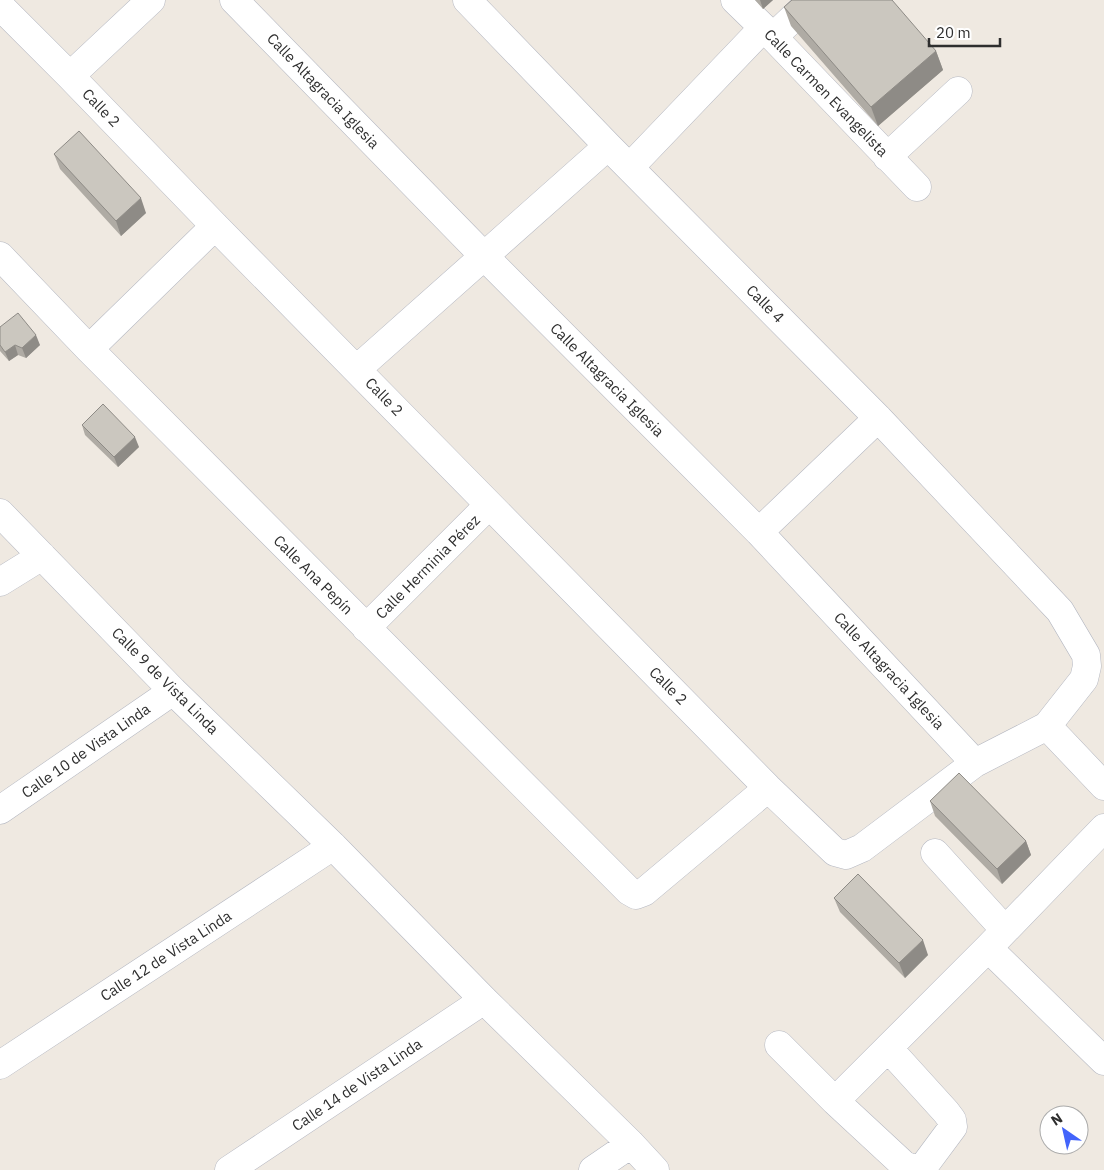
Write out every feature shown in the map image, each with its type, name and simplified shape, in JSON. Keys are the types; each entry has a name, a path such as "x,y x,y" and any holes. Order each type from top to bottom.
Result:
{"street":[{"path":"70,76 150,0"},
{"name":"Calle Altagracia Iglesia","path":"234,0 483,255 759,532 976,763"},
{"name":"Calle 4","path":"467,0 608,146 878,418 1060,611 1086,655 1087,666 1084,679 1047,726"},
{"name":"Calle Carmen Evangelista","path":"735,0 917,187"},
{"path":"630,167 768,33 812,0"},
{"name":"Calle 2","path":"1,8 70,76 768,788 835,852 846,855 862,848 976,763"},
{"path":"887,157 958,91"},
{"path":"357,369 483,255 608,146"},
{"path":"89,349 215,226"},
{"name":"Calle Ana Pepín","path":"0,256 89,349 366,628 636,895 644,892 768,788"},
{"path":"759,532 878,418"},
{"name":"Calle Herminia Pérez","path":"366,628 489,505"},
{"name":"Calle 9 de Vista Linda","path":"0,513 173,691 333,846 655,1170"},
{"path":"0,582 42,556"},
{"name":"Calle 10 de Vista Linda","path":"0,810 173,691"},
{"path":"976,763 1047,726 1104,786"},
{"path":"835,1101 1104,828"},
{"name":"Calle 12 de Vista Linda","path":"0,1065 333,846"},
{"path":"935,853 996,939 1104,1061"},
{"name":"Calle 14 de Vista Linda","path":"229,1170 484,1000"},
{"path":"779,1045 835,1101 904,1165 914,1169 924,1166 953,1127 952,1120 888,1048"},
{"path":"593,1170 631,1144"}],"building":[{"path":"792,0 892,0 936,51 871,107 784,7"},
{"path":"79,131 141,198 116,221 54,154"},
{"path":"18,313 36,335 22,348 15,345 5,352 0,345 0,327"},
{"path":"103,404 135,437 114,457 82,425"},
{"path":"959,773 1026,841 997,869 930,801"},
{"path":"858,874 923,940 899,963 834,898"}]}
